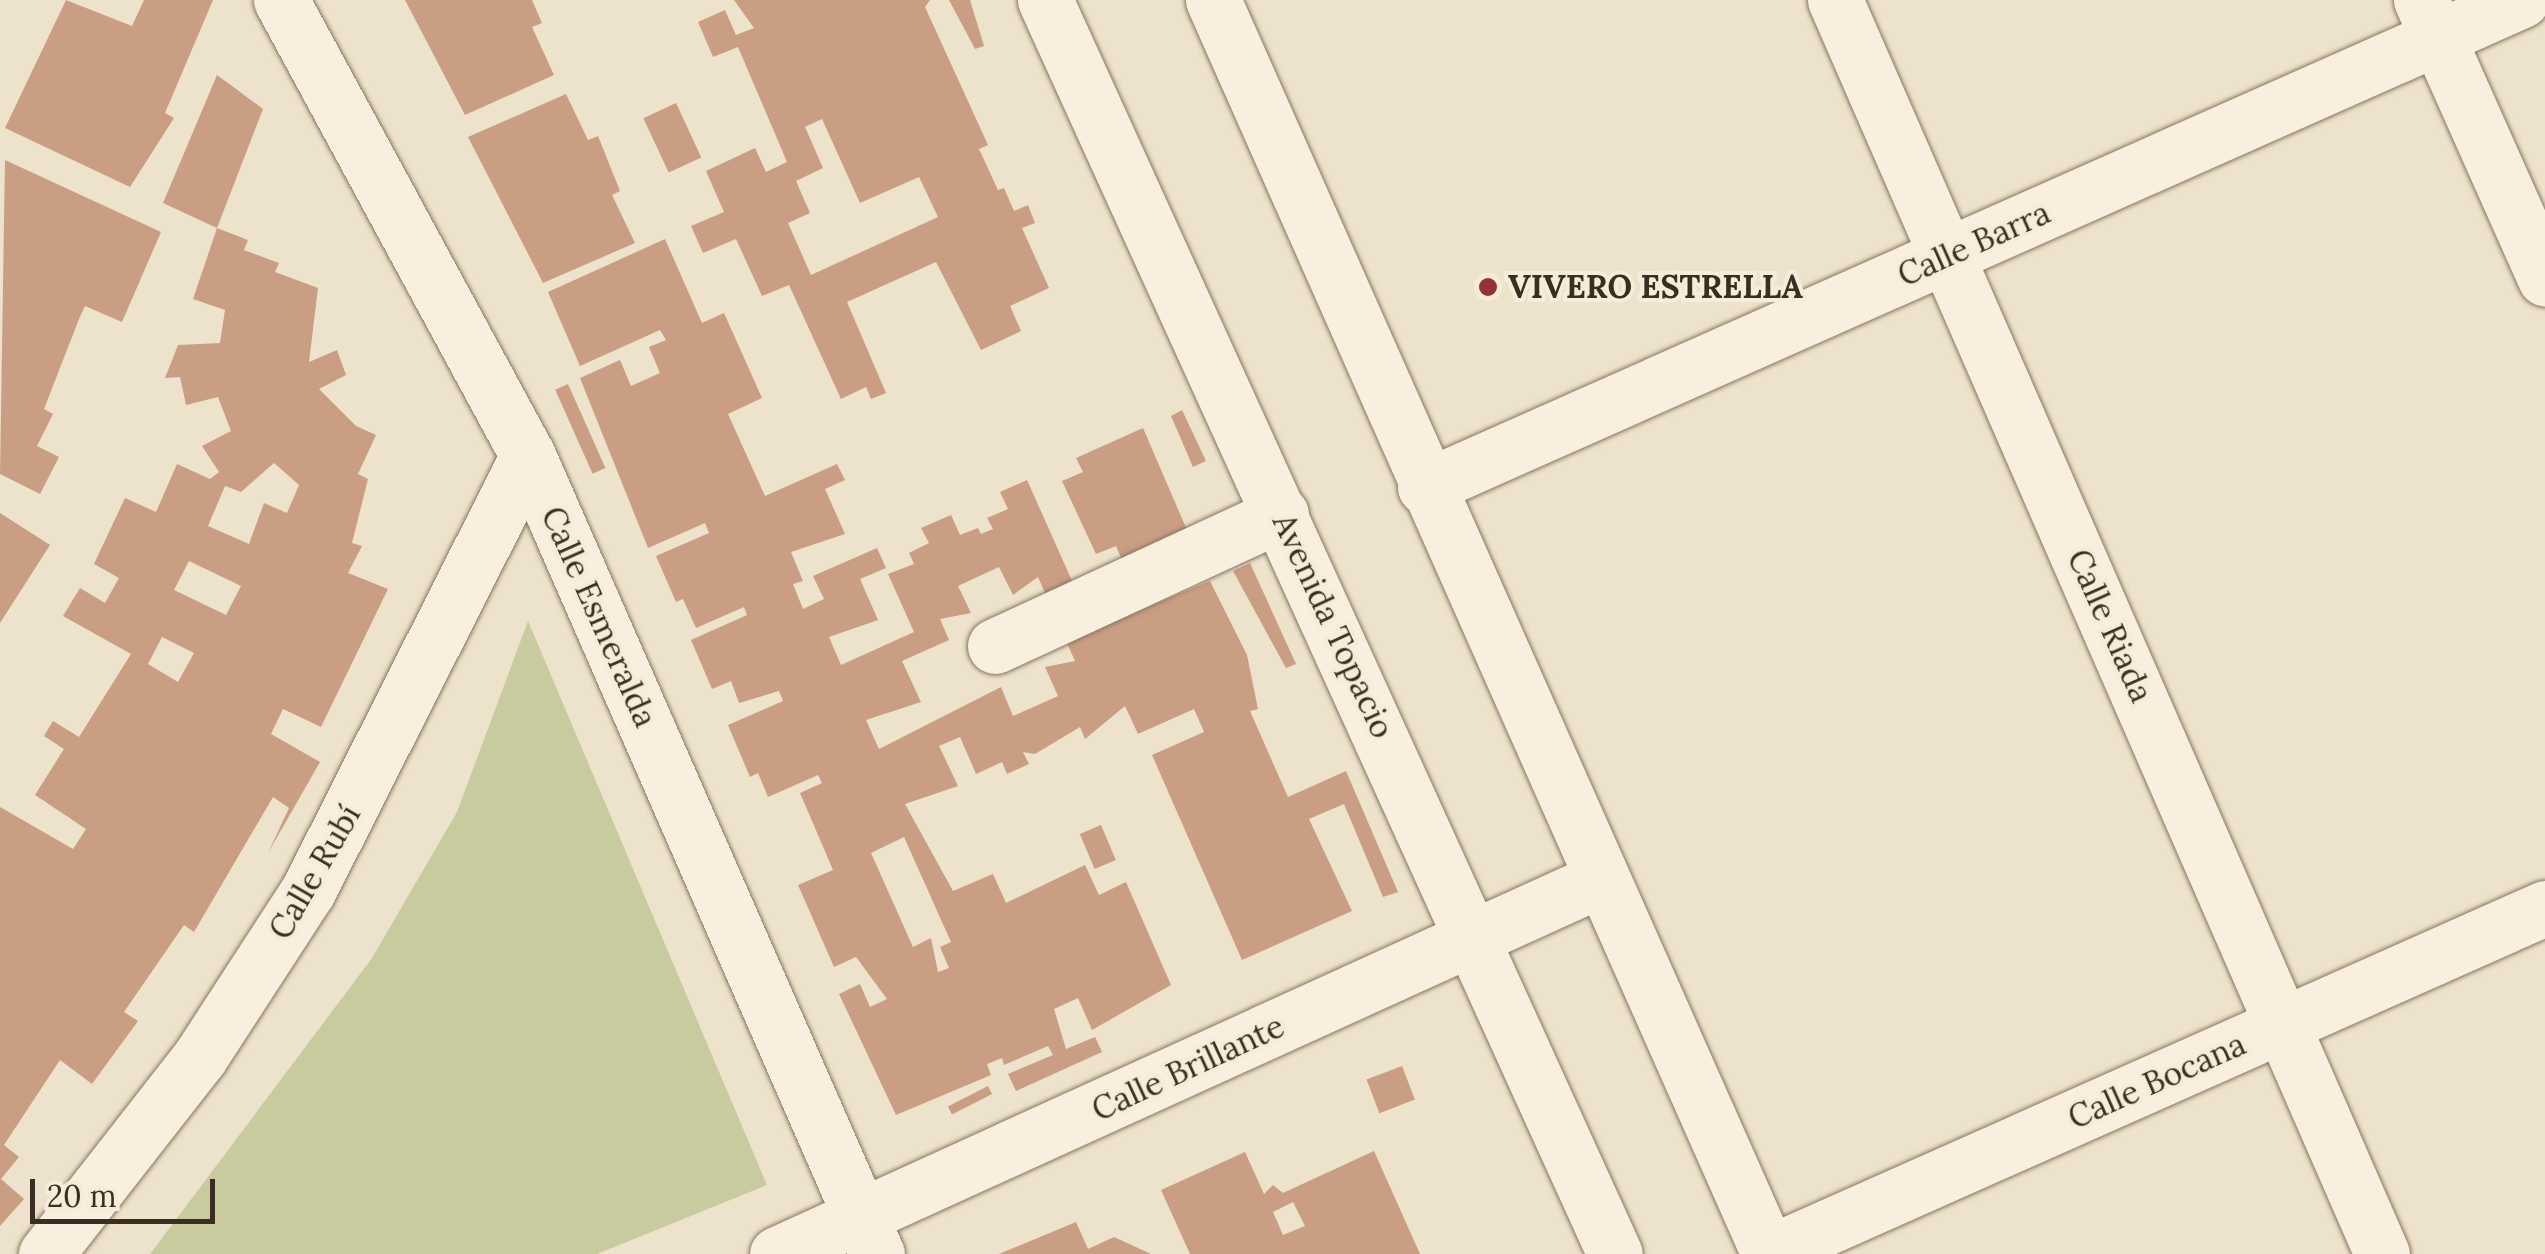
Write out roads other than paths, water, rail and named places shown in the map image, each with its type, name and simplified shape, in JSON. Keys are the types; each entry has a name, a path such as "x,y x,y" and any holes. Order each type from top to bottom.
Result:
{"street":[{"name":"Calle Esmeralda","path":"280,0 528,456 869,1237"},
{"name":"Avenida Topacio","path":"1046,0 1476,934 1616,1254"},
{"path":"1213,0 1599,880 1769,1254"},
{"name":"Calle Riada","path":"1834,0 2382,1254"},
{"name":"Calle Barra","path":"1425,487 1947,256 2430,19 2522,0"},
{"path":"2430,19 2545,279"},
{"name":"Calle Rubí","path":"46,1254 200,1058 308,891 528,456"},
{"path":"995,646 1281,514"},
{"name":"Calle Brillante","path":"777,1254 869,1237 1476,934 1599,880"},
{"name":"Calle Bocana","path":"1769,1254 2545,908"}],"place":[{"name":"VIVERO ESTRELLA","path":"1488,287"}]}
